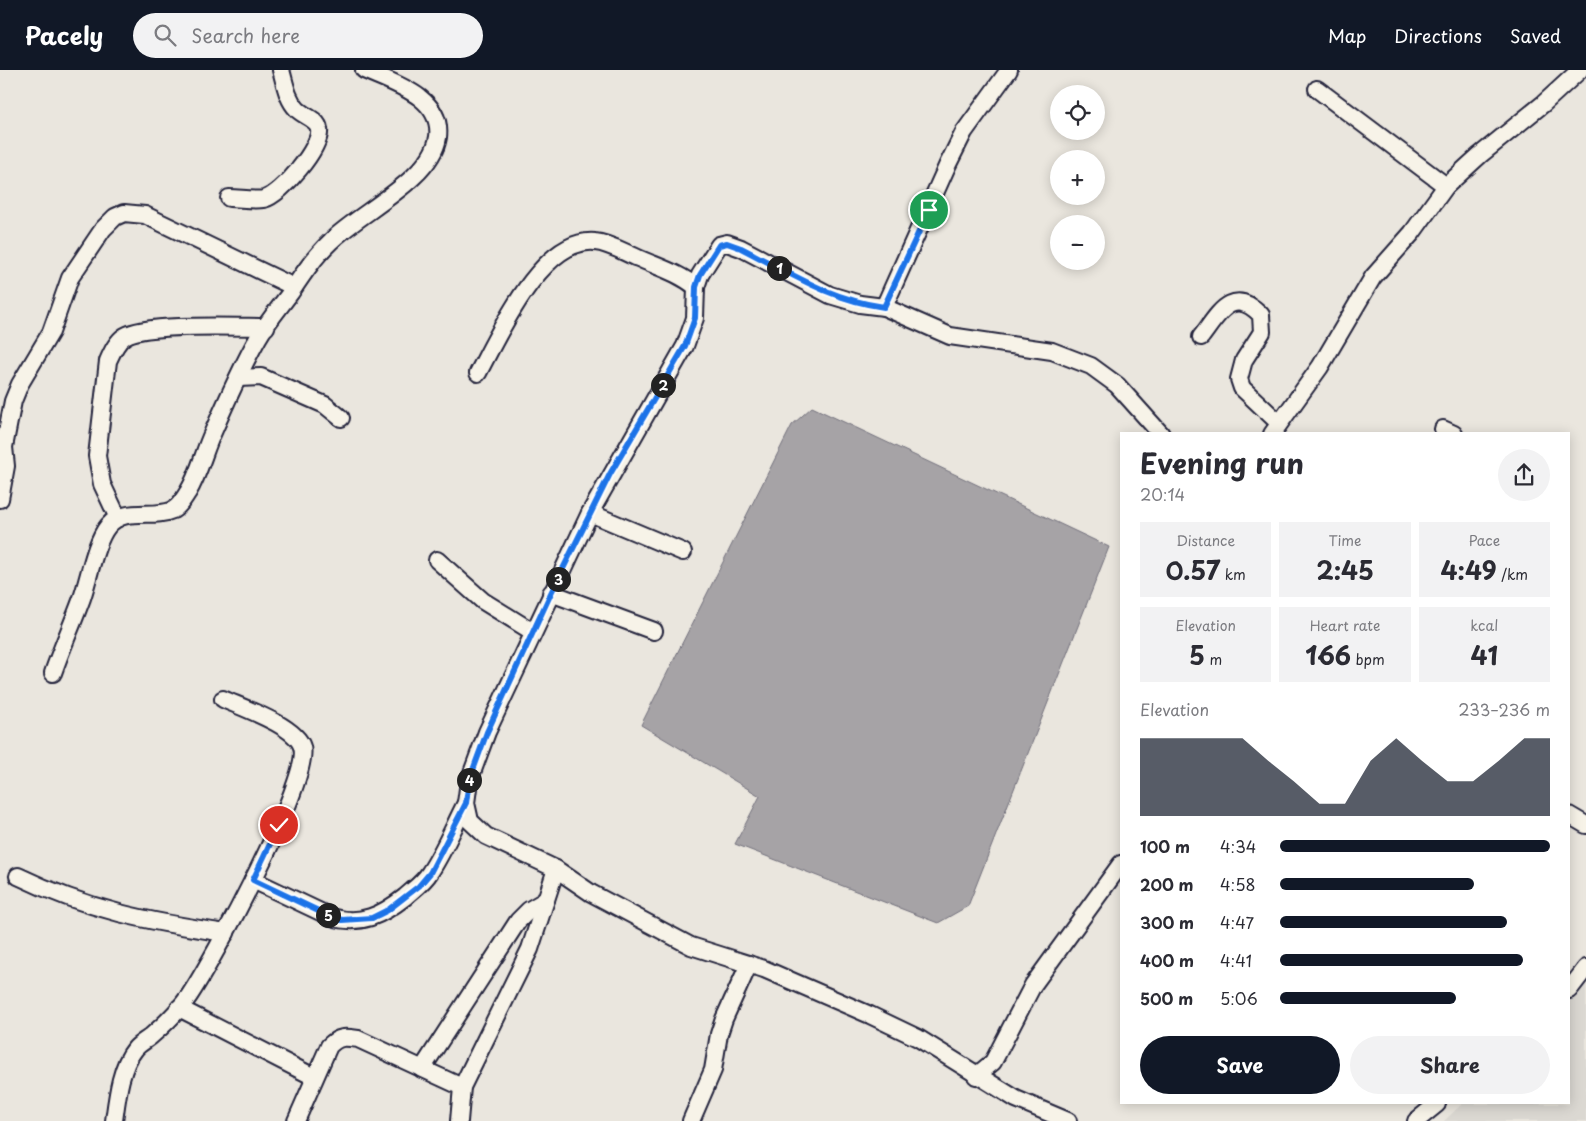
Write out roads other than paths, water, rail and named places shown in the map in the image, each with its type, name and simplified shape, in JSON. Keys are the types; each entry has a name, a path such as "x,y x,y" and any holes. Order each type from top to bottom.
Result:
{"street":[{"path":"229,198 262,200 271,197 281,189 301,166 318,138 320,129 317,122 303,114 290,99 281,70"},
{"path":"53,673 81,600 100,542 108,526 118,518 140,513 172,510 179,505 190,490 206,446 238,378 266,327 294,287 330,241 383,199 407,184 436,148 438,121 433,110 422,98 364,70"},
{"path":"884,307 964,132 1009,70"},
{"path":"1201,337 1226,304 1235,302 1246,304 1260,315 1262,332 1244,360 1239,380 1242,388 1276,428 1320,367 1373,277 1412,233 1446,186 1580,70"},
{"path":"1317,89 1446,186"},
{"path":"0,499 6,466 4,447 13,401 20,384 51,332 70,278 104,228 115,217 124,214 145,215 294,287"},
{"path":"478,373 532,279 552,259 576,245 589,242 604,244 683,276 696,287"},
{"path":"253,880 336,918 360,920 372,918 404,898 419,886 430,873 466,803 469,781 487,732 551,593 590,513 685,346 695,318 696,287 700,275 719,245 727,243 741,248 830,294 860,304 884,307 950,336 1052,352 1092,366 1117,385 1159,432"},
{"path":"118,518 102,484 97,456 108,361 115,347 124,336 154,328 266,327"},
{"path":"238,378 261,377 325,406 341,418"},
{"path":"590,513 683,552"},
{"path":"437,560 483,602 533,632"},
{"path":"551,593 654,631"},
{"path":"114,1121 120,1085 134,1049 179,1008 212,960 279,825 297,781 303,759 302,747 296,737 285,728 223,699"},
{"path":"466,803 470,821 486,836 556,869 591,893 690,946 749,964 878,1019 918,1038 976,1076 1016,1099 1068,1121"},
{"path":"1570,816 1586,825"},
{"path":"976,1076 997,1057 1033,985 1120,865"},
{"path":"459,1121 462,1087 530,949 556,869"},
{"path":"18,876 75,902 125,916 226,933"},
{"path":"422,1069 518,921 529,910 546,900"},
{"path":"691,1121 713,1070 719,1034 724,1018 749,964"},
{"path":"1570,989 1586,968"},
{"path":"179,1008 314,1077"},
{"path":"296,1121 328,1046 336,1039 343,1037 358,1039 462,1087"},
{"path":"1416,1121 1437,1104"}]}
